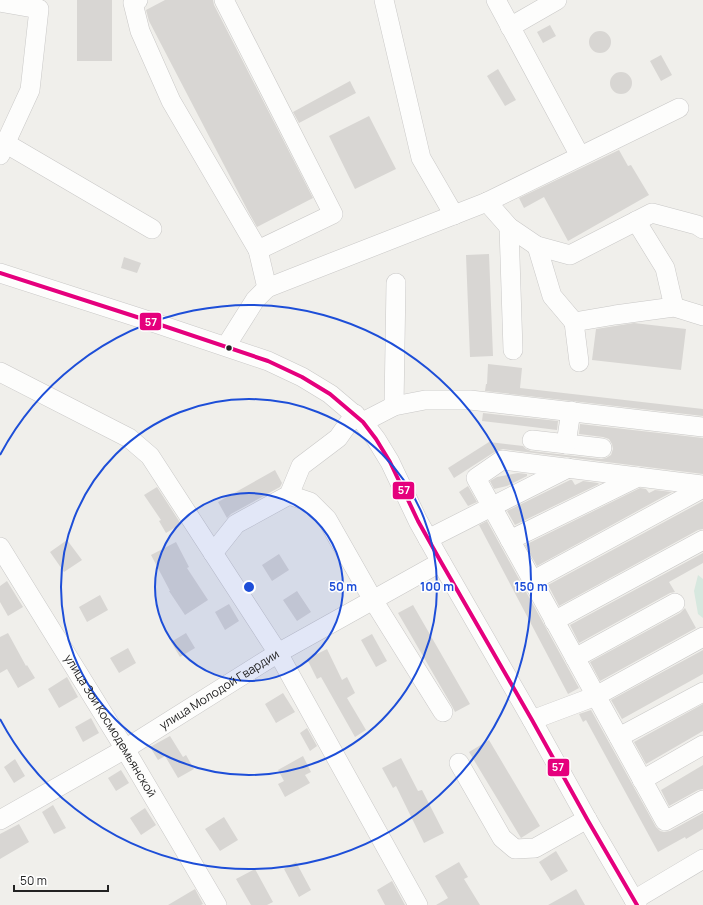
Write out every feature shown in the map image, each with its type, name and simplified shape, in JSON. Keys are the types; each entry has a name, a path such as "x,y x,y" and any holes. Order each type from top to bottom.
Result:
{"street":[{"path":"138,0 133,3 140,32 171,102 258,250 267,288"},
{"path":"224,0 333,214 258,250"},
{"path":"384,0 421,158 454,215"},
{"path":"496,0 580,156"},
{"path":"510,27 557,0"},
{"path":"0,2 39,4 30,90 2,147 152,229"},
{"path":"226,346 255,300 267,288 487,202 679,108"},
{"path":"487,202 510,227 537,246 570,255 652,213 697,225 703,229"},
{"path":"636,221 665,268 674,308"},
{"path":"510,227 513,350"},
{"path":"537,246 552,296 574,322 579,362"},
{"path":"0,273 268,361 302,377 330,394 359,418 376,439 390,462 418,521 440,562 532,720 635,903 703,859"},
{"path":"394,406 396,283"},
{"path":"574,322 615,315 674,308 703,317"},
{"path":"0,372 129,438 150,456 278,653 418,905"},
{"path":"213,554 236,524 289,496 301,466 338,438 359,418 394,406 425,400 470,400 703,427"},
{"path":"566,444 571,411"},
{"path":"532,440 602,448"},
{"path":"703,485 502,460 476,478 665,821 703,800"},
{"path":"428,539 568,468"},
{"path":"510,540 638,477"},
{"path":"532,580 703,488"},
{"path":"289,496 310,502 327,519 373,600 443,712"},
{"path":"554,621 703,540"},
{"name":"улица Зои Космодемьянской","path":"0,547 125,749 217,905"},
{"name":"улица Молодой Гвардии","path":"0,820 125,749 278,653 440,562"},
{"path":"575,658 675,603"},
{"path":"532,720 596,696 703,637"},
{"path":"619,737 703,692"},
{"path":"642,780 703,745"},
{"path":"459,763 502,838 515,849 535,848 587,819"}],"shaded area":[{"path":"698,575 703,579 703,618 698,614 694,591"}],"building":[{"path":"77,0 112,0 112,61 77,61"},
{"path":"165,0 213,0 214,5 313,198 257,227 149,21 146,10"},
{"path":"550,25 556,36 543,43 537,32"},
{"path":"600,31 608,34 611,42 608,50 600,53 592,50 589,42 592,34"},
{"path":"661,55 672,75 661,81 650,61"},
{"path":"498,69 516,100 505,106 487,76"},
{"path":"621,72 629,75 632,83 629,91 621,94 613,91 610,83 613,75"},
{"path":"350,81 356,93 299,123 293,112"},
{"path":"369,116 396,169 355,189 329,136"},
{"path":"619,150 628,166 631,165 649,195 568,241 544,197 524,208 519,198"},
{"path":"489,254 493,356 470,357 466,255"},
{"path":"124,257 141,263 137,273 121,268"},
{"path":"634,323 686,329 681,370 592,360 596,329"},
{"path":"488,364 522,368 520,388 703,409 703,416 485,391 487,384"},
{"path":"483,413 558,421 557,430 482,421"},
{"path":"580,424 703,438 703,474 503,449 496,451 454,478 448,468 489,442 523,446 531,451 601,459 611,455 613,449 609,439 579,434"},
{"path":"275,470 282,483 280,487 231,514 227,518 218,502"},
{"path":"518,473 527,474 527,476 507,486 494,489 490,481 497,477"},
{"path":"572,480 575,485 583,481 599,484 515,525 507,511"},
{"path":"468,486 477,502 468,506 459,492"},
{"path":"157,487 181,524 166,533 159,521 161,520 144,495"},
{"path":"640,488 646,489 649,493 655,490 672,492 537,566 525,545"},
{"path":"703,501 703,529 698,530 559,606 548,585"},
{"path":"487,521 579,688 568,694 479,525"},
{"path":"67,540 82,560 64,572 50,552"},
{"path":"176,542 189,567 187,568 208,600 185,615 169,591 151,555"},
{"path":"703,553 703,563 669,582 675,592 670,593 579,643 570,625"},
{"path":"279,554 289,570 272,581 262,565"},
{"path":"7,581 23,607 8,616 0,602 0,586"},
{"path":"297,591 311,612 297,621 283,600"},
{"path":"100,595 108,610 87,622 79,607"},
{"path":"229,604 239,621 225,630 215,612"},
{"path":"413,605 470,704 455,712 398,613"},
{"path":"685,608 696,628 600,681 590,662 680,613"},
{"path":"8,633 26,666 27,665 35,678 18,688 7,669 0,673 0,637"},
{"path":"186,633 195,648 180,657 171,642"},
{"path":"372,634 387,661 376,667 361,640"},
{"path":"128,648 136,663 119,673 110,658"},
{"path":"327,649 342,680 347,677 355,693 347,698 366,730 355,737 321,677 317,679 307,659"},
{"path":"703,650 703,674 622,719 611,700"},
{"path":"67,677 78,697 59,708 48,689"},
{"path":"283,693 295,712 276,723 265,704"},
{"path":"703,704 703,731 646,764 634,742"},
{"path":"591,710 656,827 660,831 670,831 703,813 703,829 658,852 586,720 583,722 579,714"},
{"path":"91,718 99,733 83,742 75,727"},
{"path":"307,728 317,746 310,751 300,733"},
{"path":"170,736 183,757 186,755 194,769 178,778 165,756 158,760 150,747"},
{"path":"489,740 540,826 521,838 469,752"},
{"path":"303,756 311,772 305,775 310,783 285,797 278,784 284,781 278,770"},
{"path":"401,758 418,791 422,790 444,833 424,843 396,786 393,788 382,768"},
{"path":"15,759 25,776 14,783 4,767"},
{"path":"703,765 703,789 698,790 669,806 661,790"},
{"path":"121,770 129,783 116,791 108,778"},
{"path":"53,805 66,828 54,834 42,812"},
{"path":"145,808 156,825 141,835 130,818"},
{"path":"224,817 238,840 220,851 205,829"},
{"path":"19,824 29,842 0,859 0,834"},
{"path":"556,851 568,871 551,881 539,862"},
{"path":"296,862 311,890 299,897 284,869"},
{"path":"459,862 468,877 464,879 480,905 436,905 448,898 435,876"},
{"path":"255,869 273,902 267,905 251,905 236,879"},
{"path":"392,881 405,905 385,905 377,890"},
{"path":"195,889 203,904 168,905"},
{"path":"576,889 585,905 548,905 566,895"}],"transit line":[{"name":"57","path":"0,273 268,361 302,377 330,394 363,422 376,439 390,462 418,521 637,905"}]}
